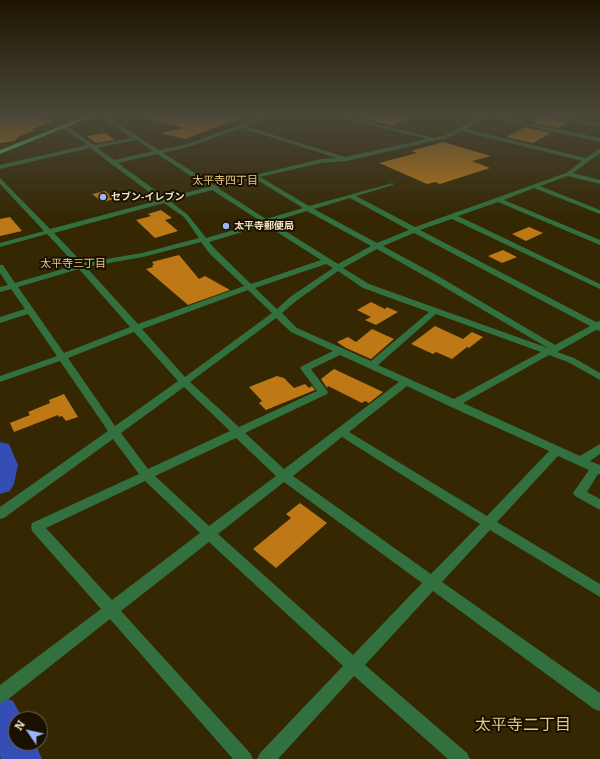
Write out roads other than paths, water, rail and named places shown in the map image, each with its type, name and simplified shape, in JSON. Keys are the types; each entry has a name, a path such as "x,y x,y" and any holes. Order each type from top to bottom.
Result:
{"street":[{"path":"0,167 77,150"},
{"path":"98,150 186,216 213,252 294,330 339,352 598,469 579,493 600,505"},
{"path":"113,162 166,150"},
{"path":"320,150 348,159"},
{"path":"0,245 256,176 321,161 348,159 385,150"},
{"path":"548,150 587,160"},
{"path":"0,514 184,382 276,314 293,299 339,268 377,246 414,230 536,187 568,174 599,150"},
{"path":"159,152 366,286 434,312 551,350"},
{"path":"568,174 600,182"},
{"path":"256,176 309,209 377,246 551,350 600,377"},
{"path":"0,180 81,266 184,382 284,476 600,703"},
{"path":"0,290 81,266 143,255 203,240 391,184"},
{"path":"536,187 600,212"},
{"path":"350,196 599,326"},
{"path":"499,200 600,244"},
{"path":"452,216 600,287"},
{"path":"0,378 63,357 136,328 249,287 327,261"},
{"path":"0,267 114,432 146,475 208,534 354,666 461,759"},
{"path":"0,320 30,310"},
{"path":"371,366 434,312"},
{"path":"453,404 551,350 599,326"},
{"path":"244,759 37,527 239,433 323,392 305,368 339,352"},
{"path":"2,693 406,382"},
{"path":"341,432 600,591"},
{"path":"581,461 600,448"},
{"path":"266,759 557,450"}],"waterway":[{"path":"0,451 5,465 0,484"},
{"path":"0,714 22,759"}],"place":[{"name":"セブン-イレブン","path":"103,197"},
{"name":"太平寺郵便局","path":"226,226"}],"district":[{"name":"太平寺四丁目","path":"225,181"},
{"name":"太平寺三丁目","path":"73,264"},
{"name":"太平寺二丁目","path":"523,725"}]}
